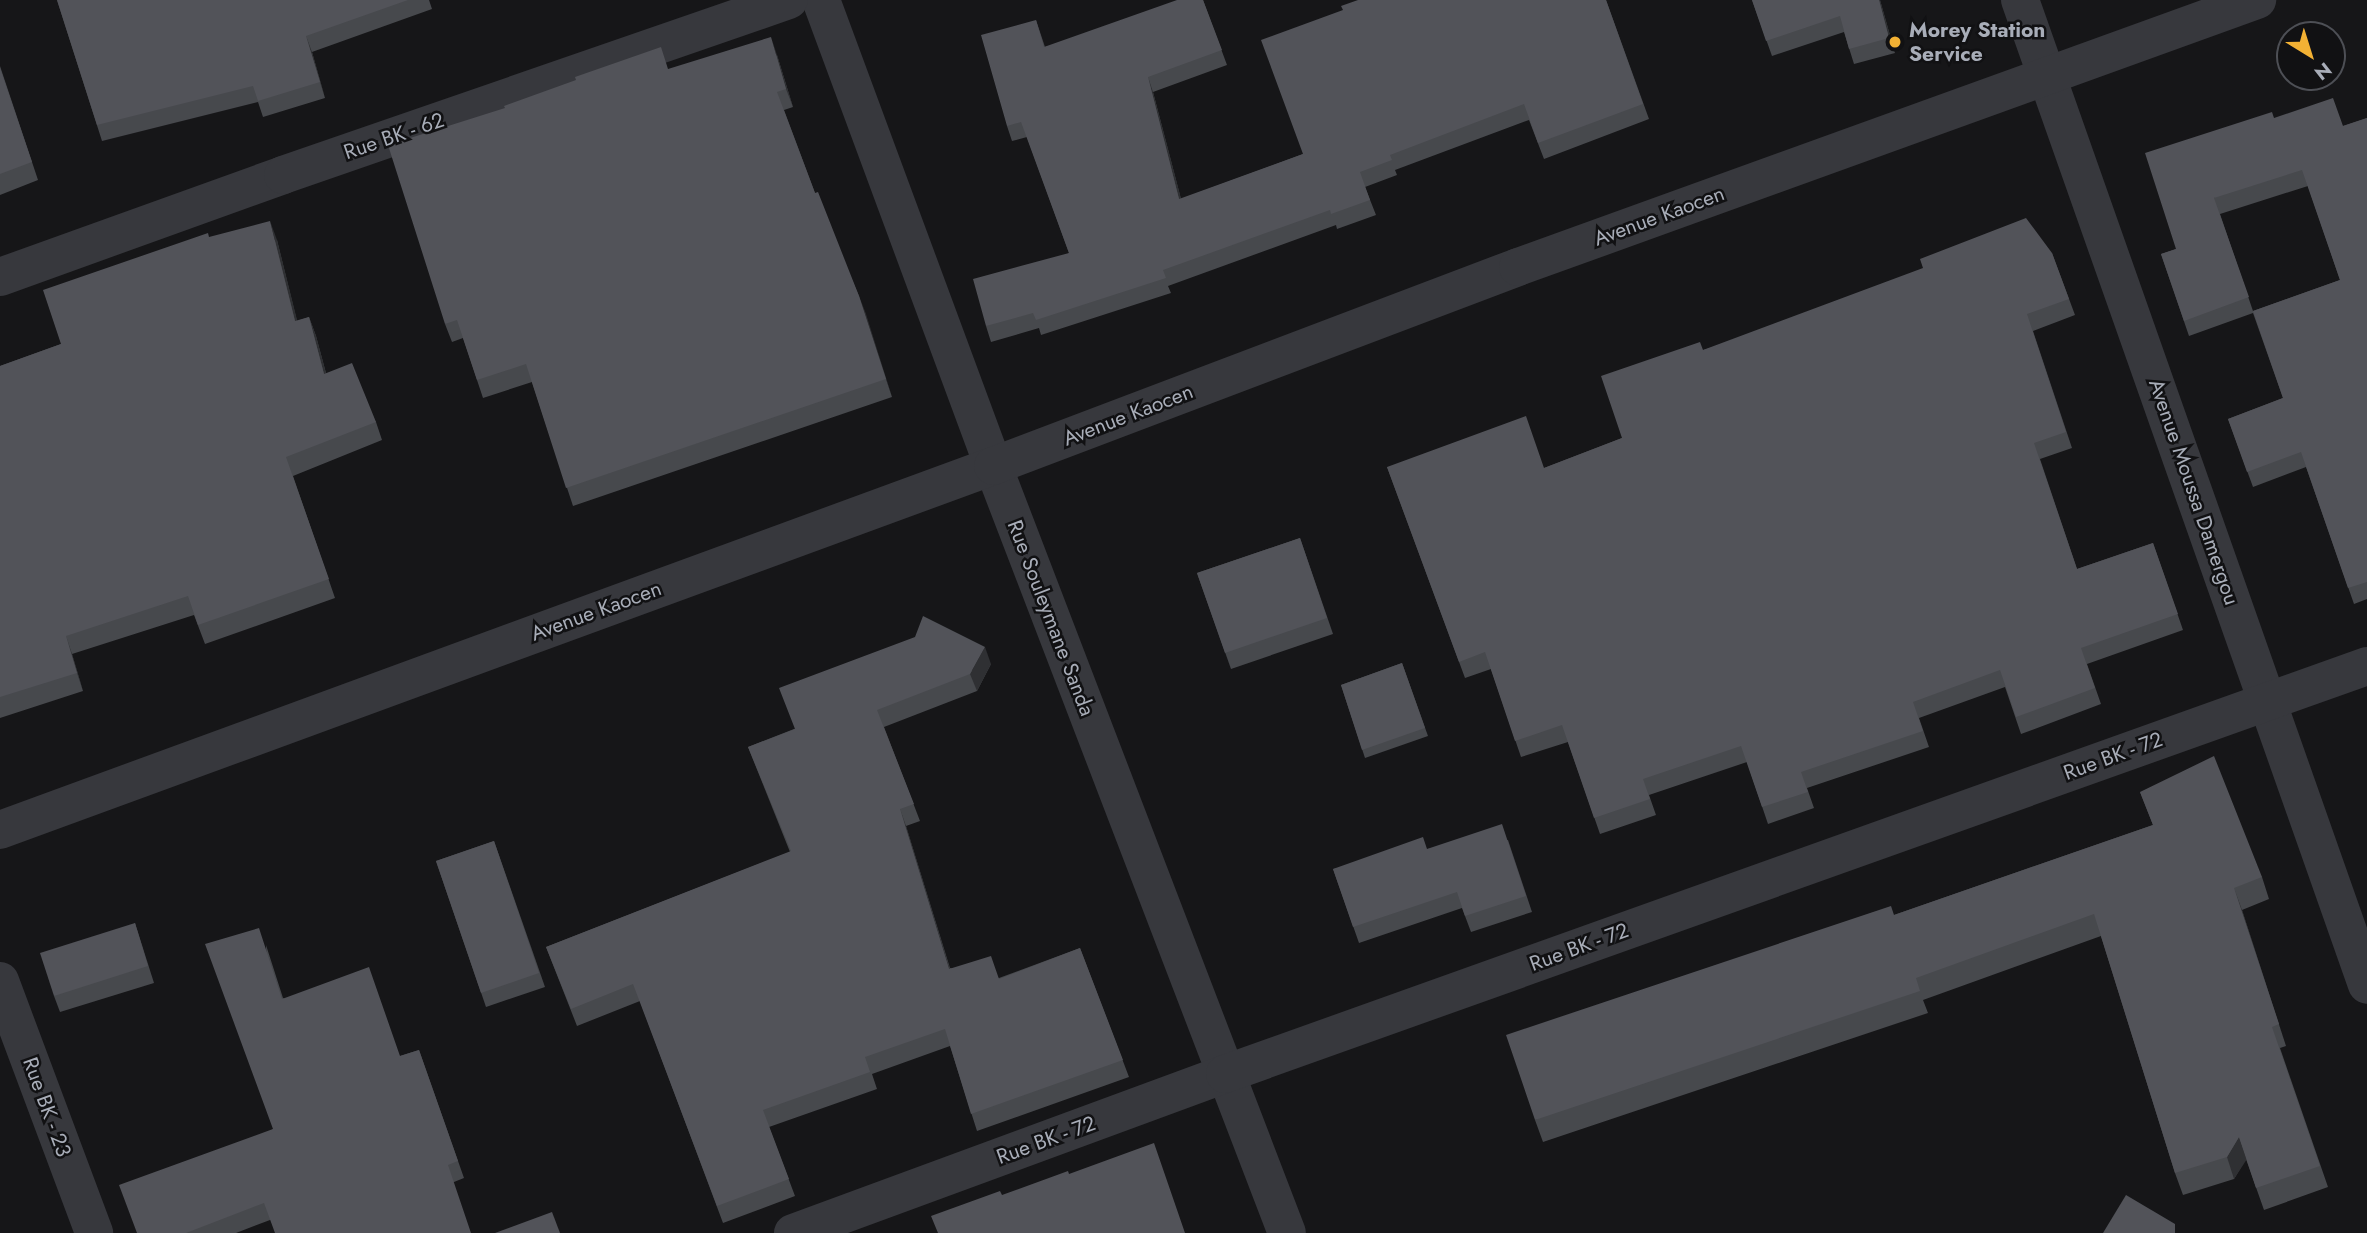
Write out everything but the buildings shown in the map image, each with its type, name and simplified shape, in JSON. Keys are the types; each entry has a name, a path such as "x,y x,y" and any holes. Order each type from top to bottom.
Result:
{"street":[{"name":"Rue BK - 62","path":"0,277 283,174 789,0"},
{"name":"Rue Souleymane Sanda","path":"821,0 993,466 1287,1233"},
{"name":"Avenue Moussa Damergou","path":"2020,0 2367,985"},
{"name":"Avenue Kaocen","path":"0,830 993,466 1518,267 2257,0"},
{"name":"Rue BK - 72","path":"793,1233 1226,1074 2367,666"},
{"name":"Rue BK - 23","path":"0,981 94,1233"}],"place":[{"name":"Morey Station Service","path":"1895,42"}]}
